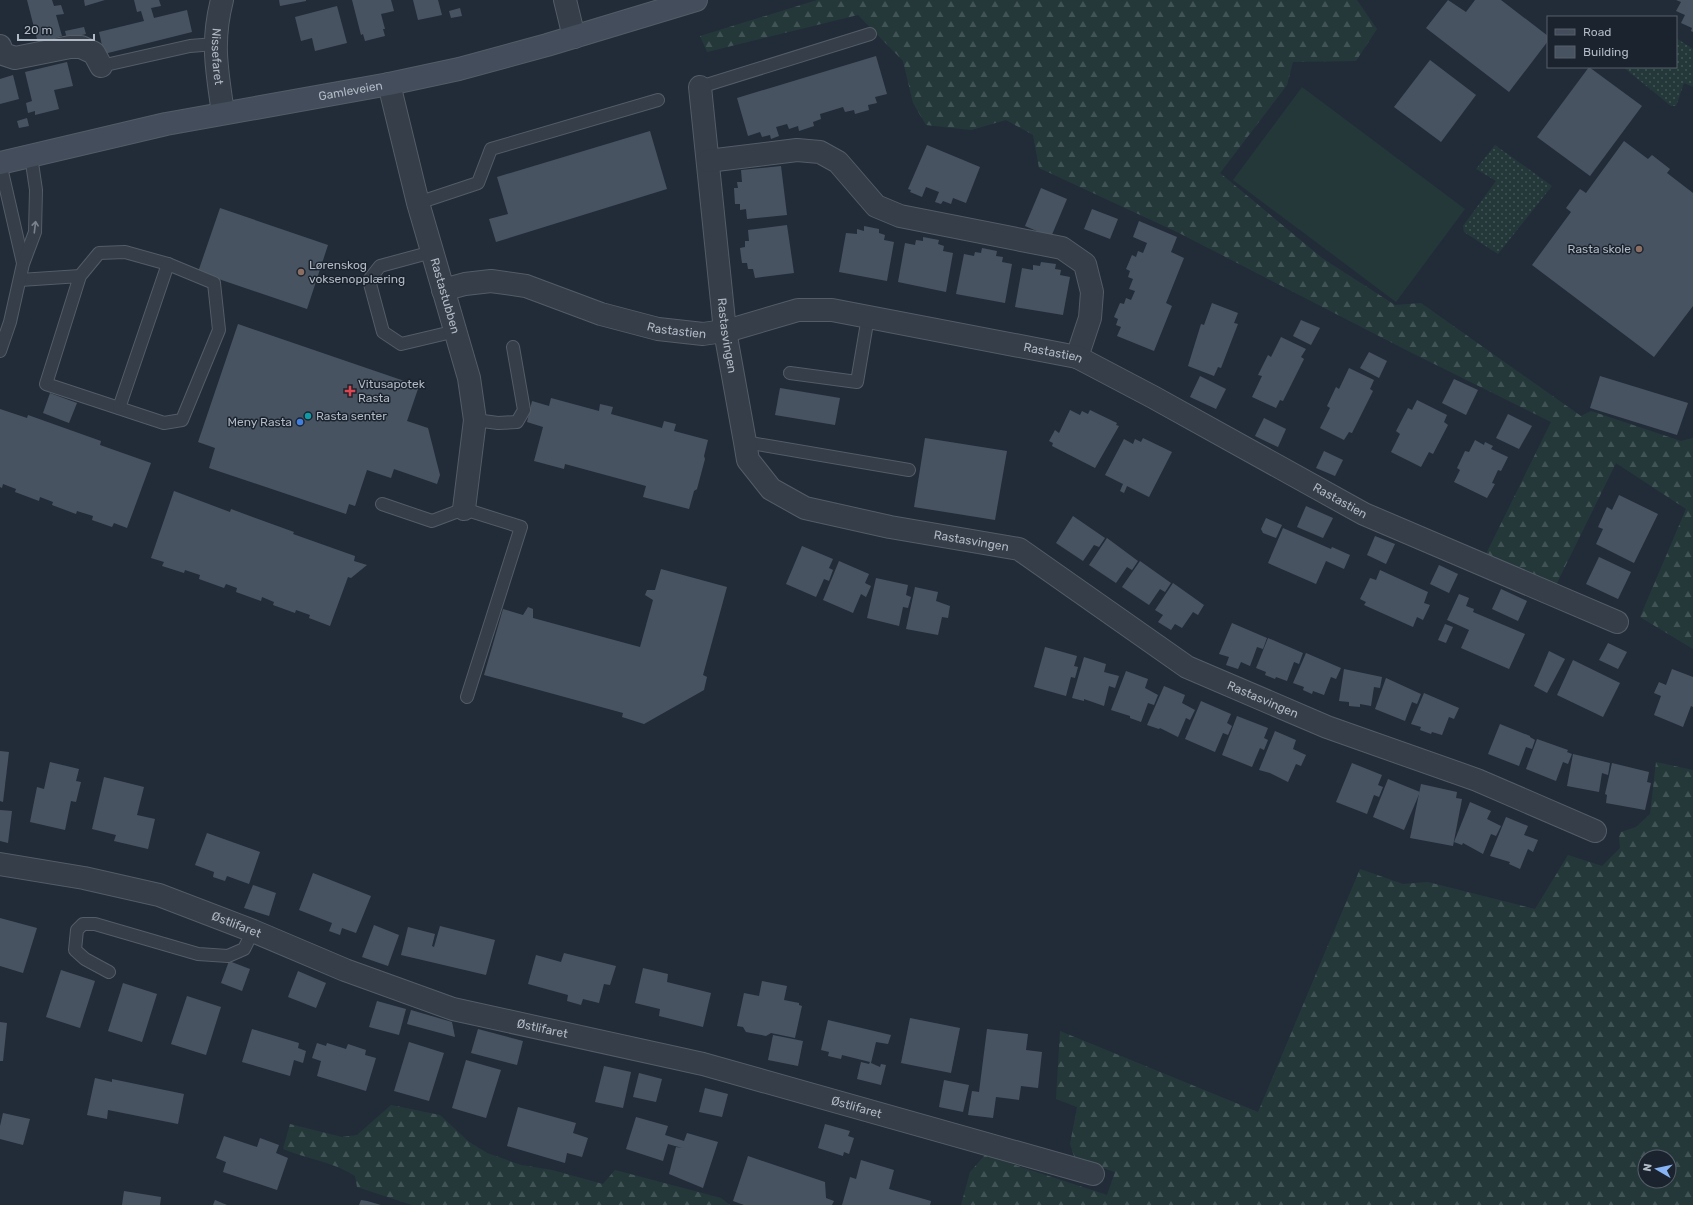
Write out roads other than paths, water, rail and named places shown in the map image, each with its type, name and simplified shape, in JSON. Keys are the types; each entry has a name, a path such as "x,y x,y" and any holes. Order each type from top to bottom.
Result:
{"main road":[{"name":"Gamleveien","path":"0,163 166,124 389,84 459,69 574,37 696,0"}],"street":[{"name":"Nissefaret","path":"222,0 216,29 215,44 217,72 223,113"},
{"path":"565,0 574,37"},
{"path":"0,46 3,54 15,58 70,47 81,47 94,53 101,66"},
{"name":"Rastastubben","path":"389,84 418,203 469,378 475,420 464,509"},
{"name":"Rastasvingen","path":"700,88 725,331 744,442 748,460 771,489 805,508 890,527 1019,549 1187,667 1327,727 1477,780 1595,831"},
{"path":"708,161 797,150 820,152 838,162 876,206 900,216 1062,248 1085,264 1092,292 1090,318 1077,357"},
{"name":"Rastastien","path":"443,290 465,284 491,281 526,286 601,314 658,329 703,334 725,331 798,310 832,310 1077,357 1153,397 1364,514 1618,622"},
{"name":"Østlifaret","path":"0,864 84,878 159,896 253,931 345,970 453,1009 703,1064 1093,1174"}],"lane":[{"path":"700,88 870,34"},
{"path":"101,66 190,46 215,44"},
{"path":"418,203 478,183 491,149 658,100"},
{"path":"0,351 23,264 35,232 36,190 31,156"},
{"path":"0,163 23,264"},
{"path":"125,252 168,264 214,283 219,330 182,420 164,423 46,384 80,276 99,253 125,252"},
{"path":"432,252 380,266 369,280 383,332 401,344 456,331"},
{"path":"119,408 168,264"},
{"path":"20,280 80,276"},
{"path":"790,373 857,382 868,317"},
{"path":"475,420 498,423 517,422 524,410 514,347"},
{"path":"744,442 909,470"},
{"path":"382,504 432,520 464,509 521,527 467,696"},
{"path":"109,972 85,959 75,950 77,930 83,924 95,924 198,954 228,956 244,949 253,931"}],"place":[{"name":"Rasta skole","path":"1639,249"},
{"name":"Lørenskog voksenopplæring","path":"301,272"},
{"name":"Vitusapotek Rasta","path":"350,391"},
{"name":"Rasta senter","path":"308,416"},
{"name":"Meny Rasta","path":"300,422"}]}
